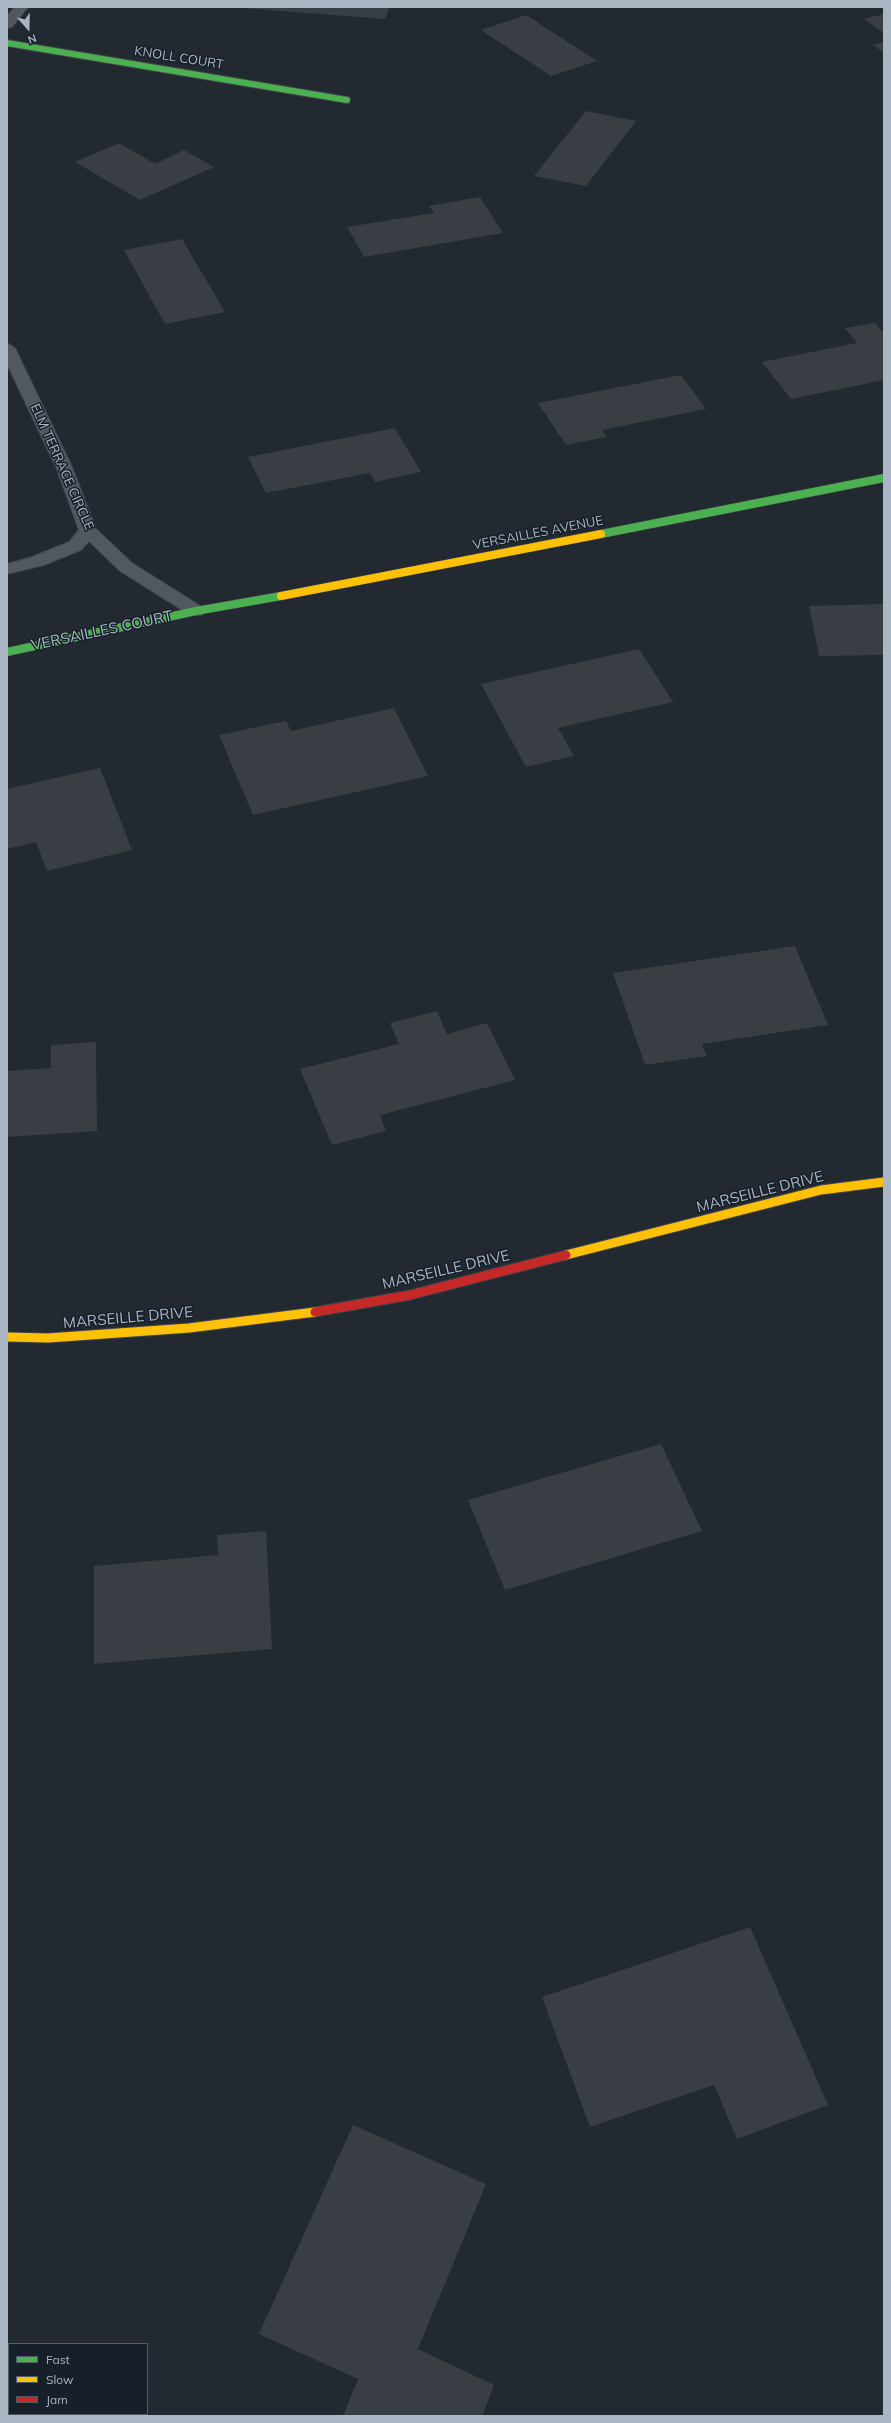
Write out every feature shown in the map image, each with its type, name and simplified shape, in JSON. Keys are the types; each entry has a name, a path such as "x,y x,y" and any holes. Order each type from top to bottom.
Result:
{"street":[{"path":"7,24 22,7"},
{"name":"KNOLL COURT","path":"7,44 237,80 347,100"},
{"name":"ELM TERRACE CIRCLE","path":"7,348 64,466 88,531 126,566 196,611"},
{"name":"VERSAILLES AVENUE","path":"196,611 340,586 812,490 884,478"},
{"path":"7,569 38,561 75,546 88,531"},
{"name":"VERSAILLES COURT","path":"7,652 196,611"},
{"name":"MARSEILLE DRIVE","path":"7,1337 48,1338 189,1328 304,1314 410,1295 821,1190 884,1182"}],"building":[{"path":"229,7 389,7 385,19"},
{"path":"884,14 884,33 864,19"},
{"path":"526,15 597,61 551,76 481,30"},
{"path":"884,42 884,53 873,45"},
{"path":"586,111 636,121 586,186 534,176"},
{"path":"119,143 155,164 184,150 214,167 140,200 75,162"},
{"path":"480,197 503,233 364,257 347,227 434,213 429,206"},
{"path":"182,239 225,312 165,324 124,250"},
{"path":"875,323 884,333 884,380 791,399 762,362 857,343 845,328"},
{"path":"681,375 706,409 602,430 607,437 566,445 538,403"},
{"path":"395,428 421,472 375,482 370,473 266,493 248,457"},
{"path":"884,604 884,655 819,656 809,606"},
{"path":"639,649 673,702 558,728 574,756 526,767 481,684"},
{"path":"394,708 428,776 253,815 219,735 286,721 291,731"},
{"path":"100,768 132,850 47,871 36,842 7,849 7,789"},
{"path":"795,946 828,1025 702,1044 707,1056 645,1065 613,973"},
{"path":"437,1011 447,1034 487,1023 515,1080 380,1115 386,1131 332,1145 300,1069 399,1044 390,1023"},
{"path":"96,1042 97,1131 7,1137 7,1071 51,1068 51,1045"},
{"path":"661,1444 702,1531 505,1590 468,1500"},
{"path":"266,1531 272,1649 94,1664 94,1566 218,1555 217,1535"},
{"path":"750,1927 828,2105 737,2139 714,2085 590,2127 542,1997"},
{"path":"353,2125 486,2184 418,2349 494,2385 482,2416 343,2416 358,2379 259,2334"}],"traffic: fast":[{"path":"7,43 347,100"},
{"path":"601,534 884,478"},
{"path":"7,652 196,611 281,596"}],"traffic: slow":[{"path":"281,596 601,534"},
{"path":"566,1255 821,1190 884,1182"},
{"path":"7,1337 48,1338 189,1328 315,1312"}],"traffic: jam":[{"path":"315,1312 410,1295 566,1255"}]}
